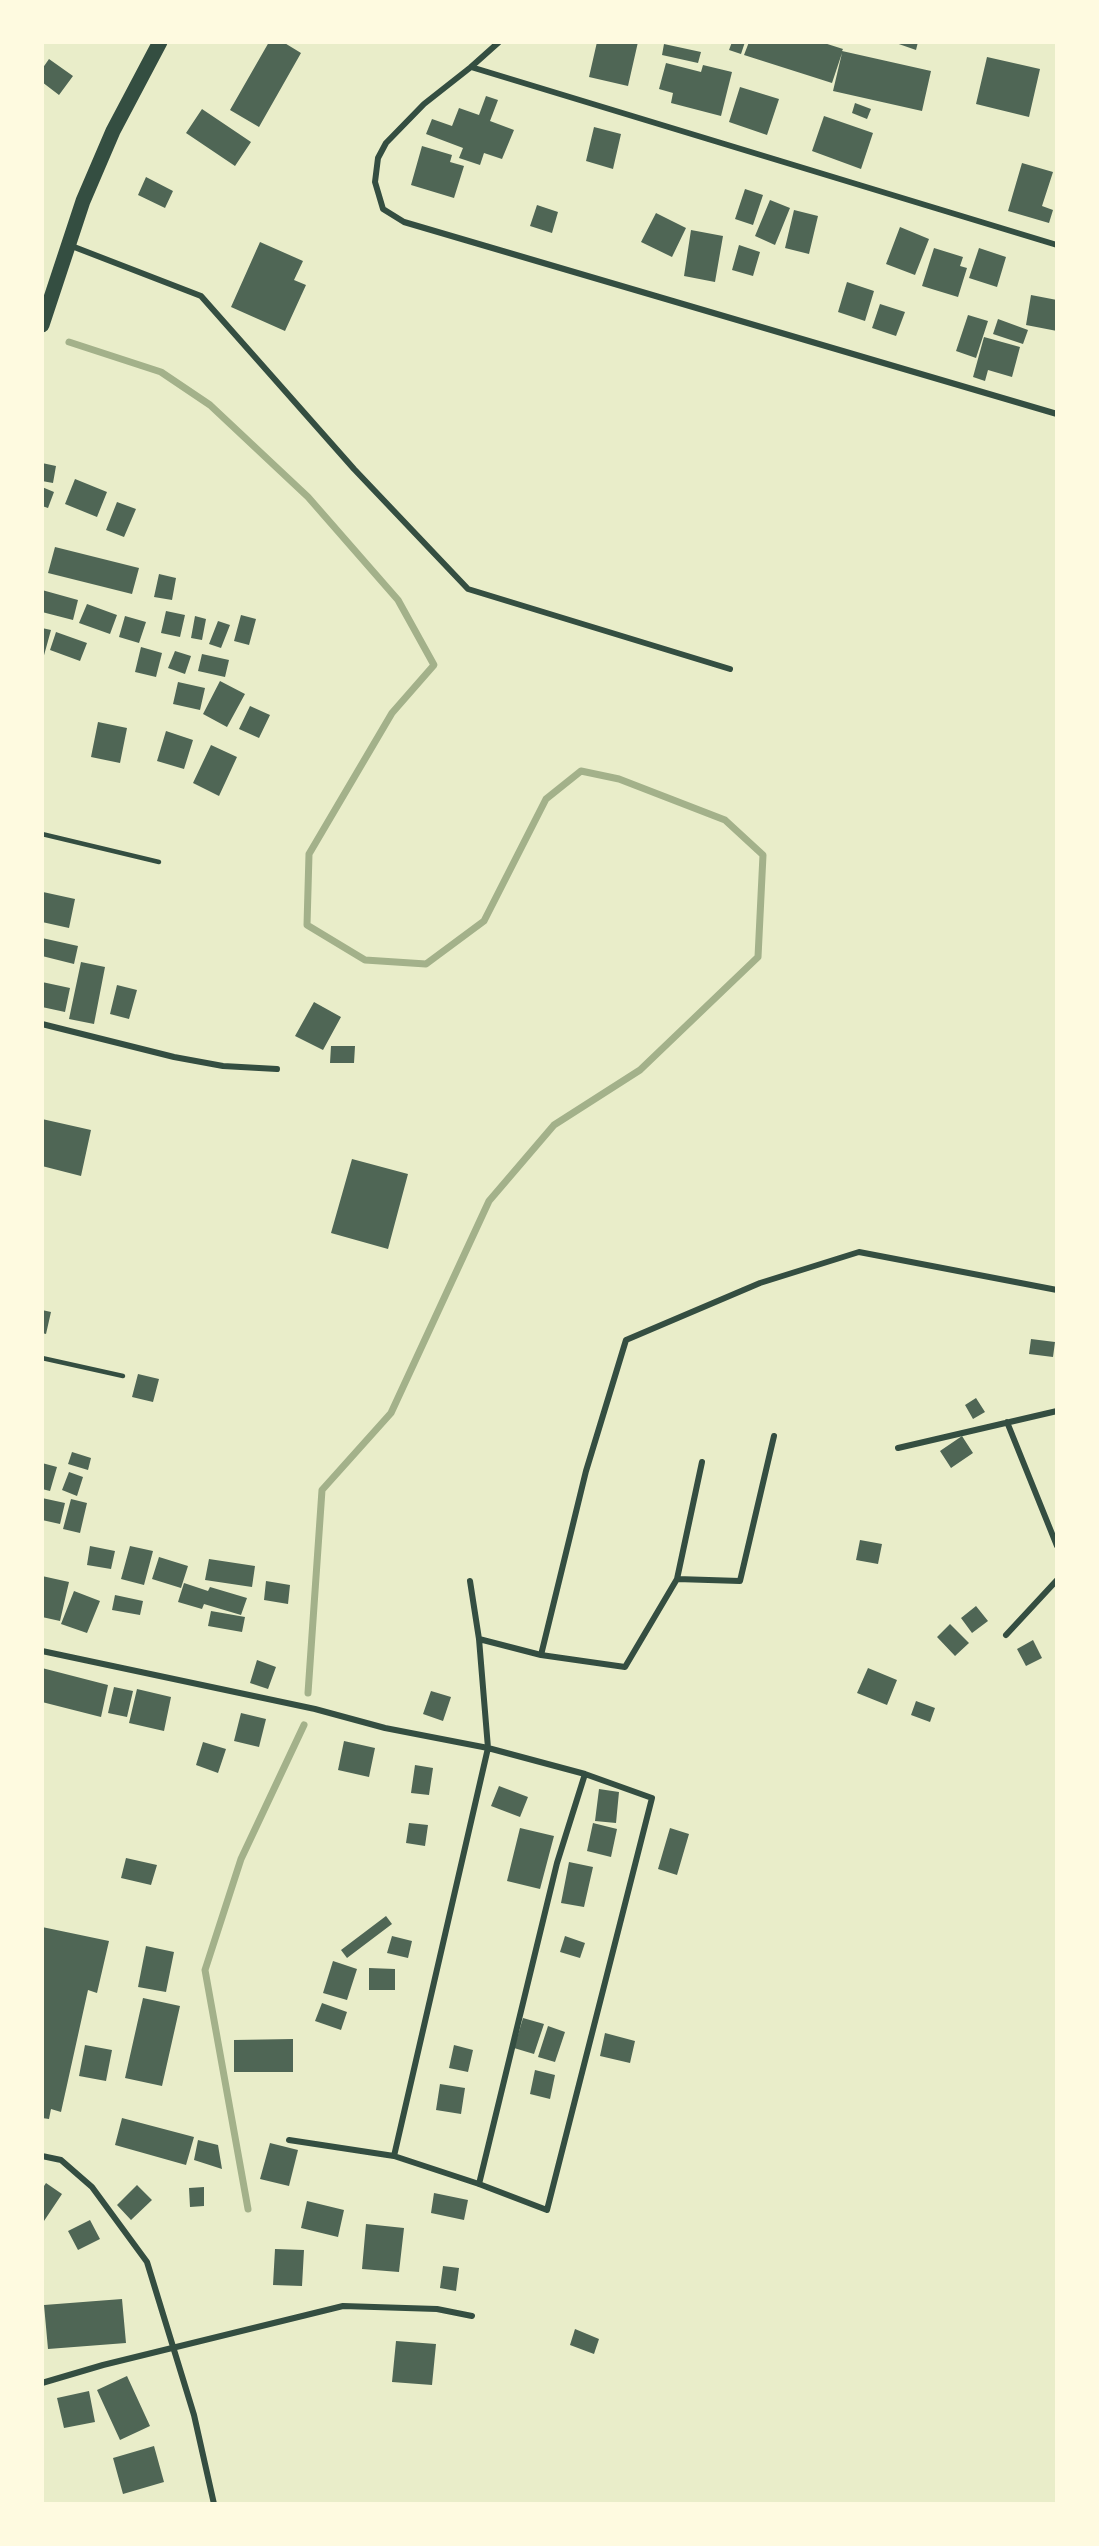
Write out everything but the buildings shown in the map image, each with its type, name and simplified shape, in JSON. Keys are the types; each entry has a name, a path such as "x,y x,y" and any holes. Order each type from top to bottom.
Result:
{"main road":[{"path":"135,87 150,42"},
{"path":"43,318 100,161 135,87 160,42"}],"street":[{"path":"499,42 471,68 424,104 386,143 378,158 375,182 383,209 404,222 1057,414"},
{"path":"471,68 1057,245"},
{"path":"68,245 201,296 354,469 468,589 730,669"},
{"path":"42,1024 174,1057 223,1066 277,1069"},
{"path":"541,1654 586,1471 626,1340 760,1283 859,1252 1057,1290"},
{"path":"898,1448 1057,1411"},
{"path":"1007,1422 1057,1546"},
{"path":"676,1579 740,1581 774,1436"},
{"path":"479,1639 541,1654 625,1666 676,1579 702,1462"},
{"path":"1006,1635 1057,1580"},
{"path":"394,2156 488,1748 479,1639 470,1581"},
{"path":"42,1651 315,1709 386,1728 488,1748 585,1774 652,1798 547,2210 479,2184 394,2156 290,2140"},
{"path":"479,2184 559,1855 585,1774"},
{"path":"42,2156 61,2160 92,2187 147,2262 194,2415 214,2504"},
{"path":"42,2383 343,2306 437,2309 472,2316"}],"lane":[{"path":"42,834 159,862"},
{"path":"42,1358 123,1376"}],"waterway":[{"path":"69,342 161,372 210,405 308,497 398,600 434,665 392,713 309,854 307,925 365,960 426,964 484,921 546,799 581,771 619,779 725,820 763,855 758,957 640,1070 554,1125 489,1201 391,1413 322,1490 308,1693"},
{"path":"248,2209 205,1970 241,1859 304,1725"}]}
